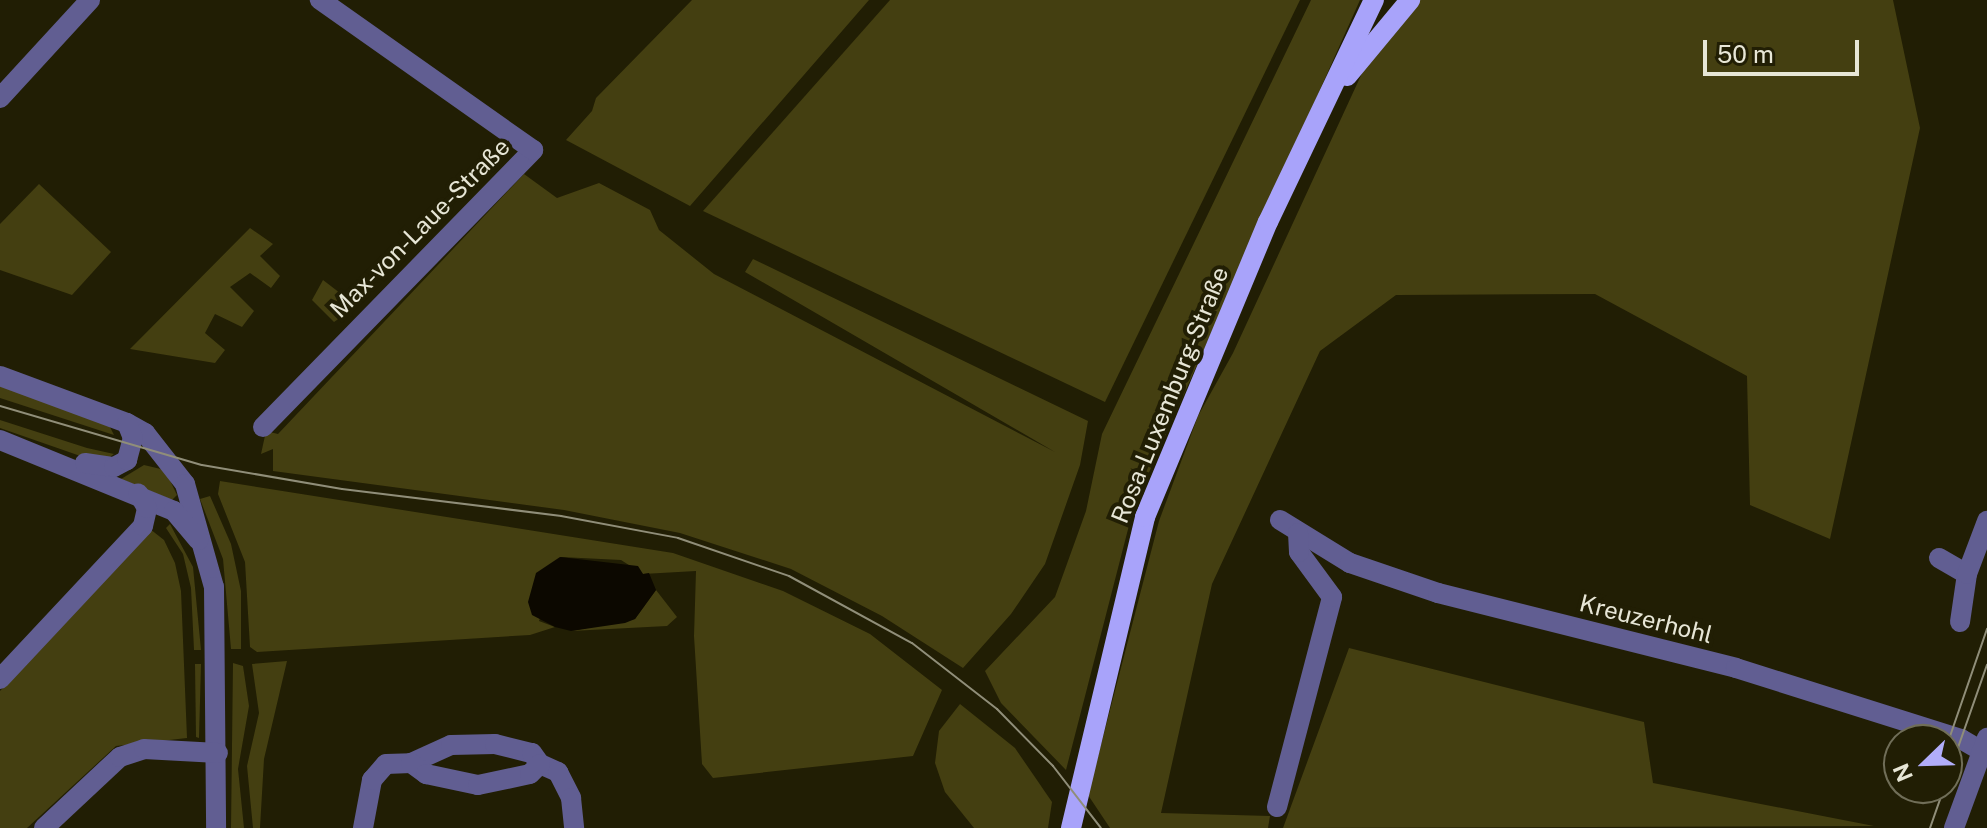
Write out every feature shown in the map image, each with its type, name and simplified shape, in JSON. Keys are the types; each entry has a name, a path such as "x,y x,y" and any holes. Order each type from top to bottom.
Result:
{"main road":[{"name":"Rosa-Luxemburg-Straße","path":"1071,828 1145,517 1268,222 1374,0"},
{"path":"1329,98 1410,0"}],"street":[{"path":"0,98 90,0"},
{"name":"Max-von-Laue-Straße","path":"263,427 533,150 320,0"},
{"path":"0,376 127,423 145,433 185,484 214,587 218,753 216,828"},
{"path":"54,459 114,467 130,454 127,423"},
{"path":"0,440 138,493 174,511 204,546"},
{"path":"0,679 143,526 147,508 138,493"},
{"name":"Kreuzerhohl","path":"1280,520 1350,563 1438,593 1736,668 1985,747"},
{"path":"1960,622 1967,574 1987,521"},
{"path":"1277,807 1332,597 1299,552 1298,533"},
{"path":"1939,558 1967,574"},
{"path":"411,763 451,745 495,744 532,753 540,764 558,772 571,798 574,828"},
{"path":"1954,828 1985,747"},
{"path":"44,828 120,757 144,749 218,753"},
{"path":"363,828 378,772 397,761 411,763 426,774 478,785 530,774 540,764"}],"shaded area":[{"path":"692,0 869,0 690,206 566,140 592,111 596,98"},
{"path":"890,0 1300,0 1105,402 703,211"},
{"path":"1311,0 1360,0 1134,506 1066,770 1001,703 985,671 1055,597 1086,511 1102,434"},
{"path":"1415,0 1893,0 1920,128 1830,539 1750,505 1747,376 1595,294 1396,295 1320,351 1212,584 1161,813 1270,816 1268,828 1110,828 1088,795 1159,521 1198,416 1233,353 1369,58"},
{"path":"524,174 557,198 599,183 650,210 659,230 714,274 1055,452 745,272 753,259 1088,421 1080,465 1045,564 1011,614 963,668 882,616 791,569 680,533 564,510 273,471 273,449 261,454 266,431 278,434"},
{"path":"39,184 111,252 72,295 0,270 0,224"},
{"path":"250,228 273,244 260,256 280,276 271,288 250,273 230,287 254,311 242,327 215,314 205,333 225,350 215,363 130,349"},
{"path":"323,280 357,306 334,322 312,300"},
{"path":"0,386 109,425 114,435 0,398"},
{"path":"0,420 114,454 106,460 89,459 0,428"},
{"path":"144,465 165,470 177,495 172,500 121,479"},
{"path":"220,481 673,553 783,591 870,634 942,690 913,756 713,778 702,764 694,636 696,571 643,574 621,560 561,557 539,621 555,627 530,635 257,652 250,647 245,562 218,494"},
{"path":"210,496 231,544 241,591 241,649 231,649 223,559 200,499"},
{"path":"170,524 193,567 201,650 194,650 191,588 183,554 166,528"},
{"path":"150,529 164,540 175,563 181,591 187,738 116,746 27,828 0,828 0,691"},
{"path":"560,557 638,566 643,574 649,573 656,590 635,619 625,623 571,631 555,627 532,615 528,602 536,573"},
{"path":"656,590 677,617 667,626 571,631 635,619"},
{"path":"1349,648 1644,722 1653,783 1874,826 1283,828"},
{"path":"287,661 264,759 260,828 253,828 247,766 259,713 252,664"},
{"path":"233,663 243,666 249,706 238,769 244,828 231,828"},
{"path":"195,664 201,664 199,738 196,737"},
{"path":"960,704 1015,748 1052,802 1048,828 974,828 945,792 935,763 939,731"}],"tram line":[{"path":"0,406 202,465 342,489 561,516 678,538 789,576 912,643 997,709 1053,766 1101,828"},
{"path":"1954,724 1987,629"},
{"path":"1963,733 1987,665"},
{"path":"1930,828 1938,804"}]}
